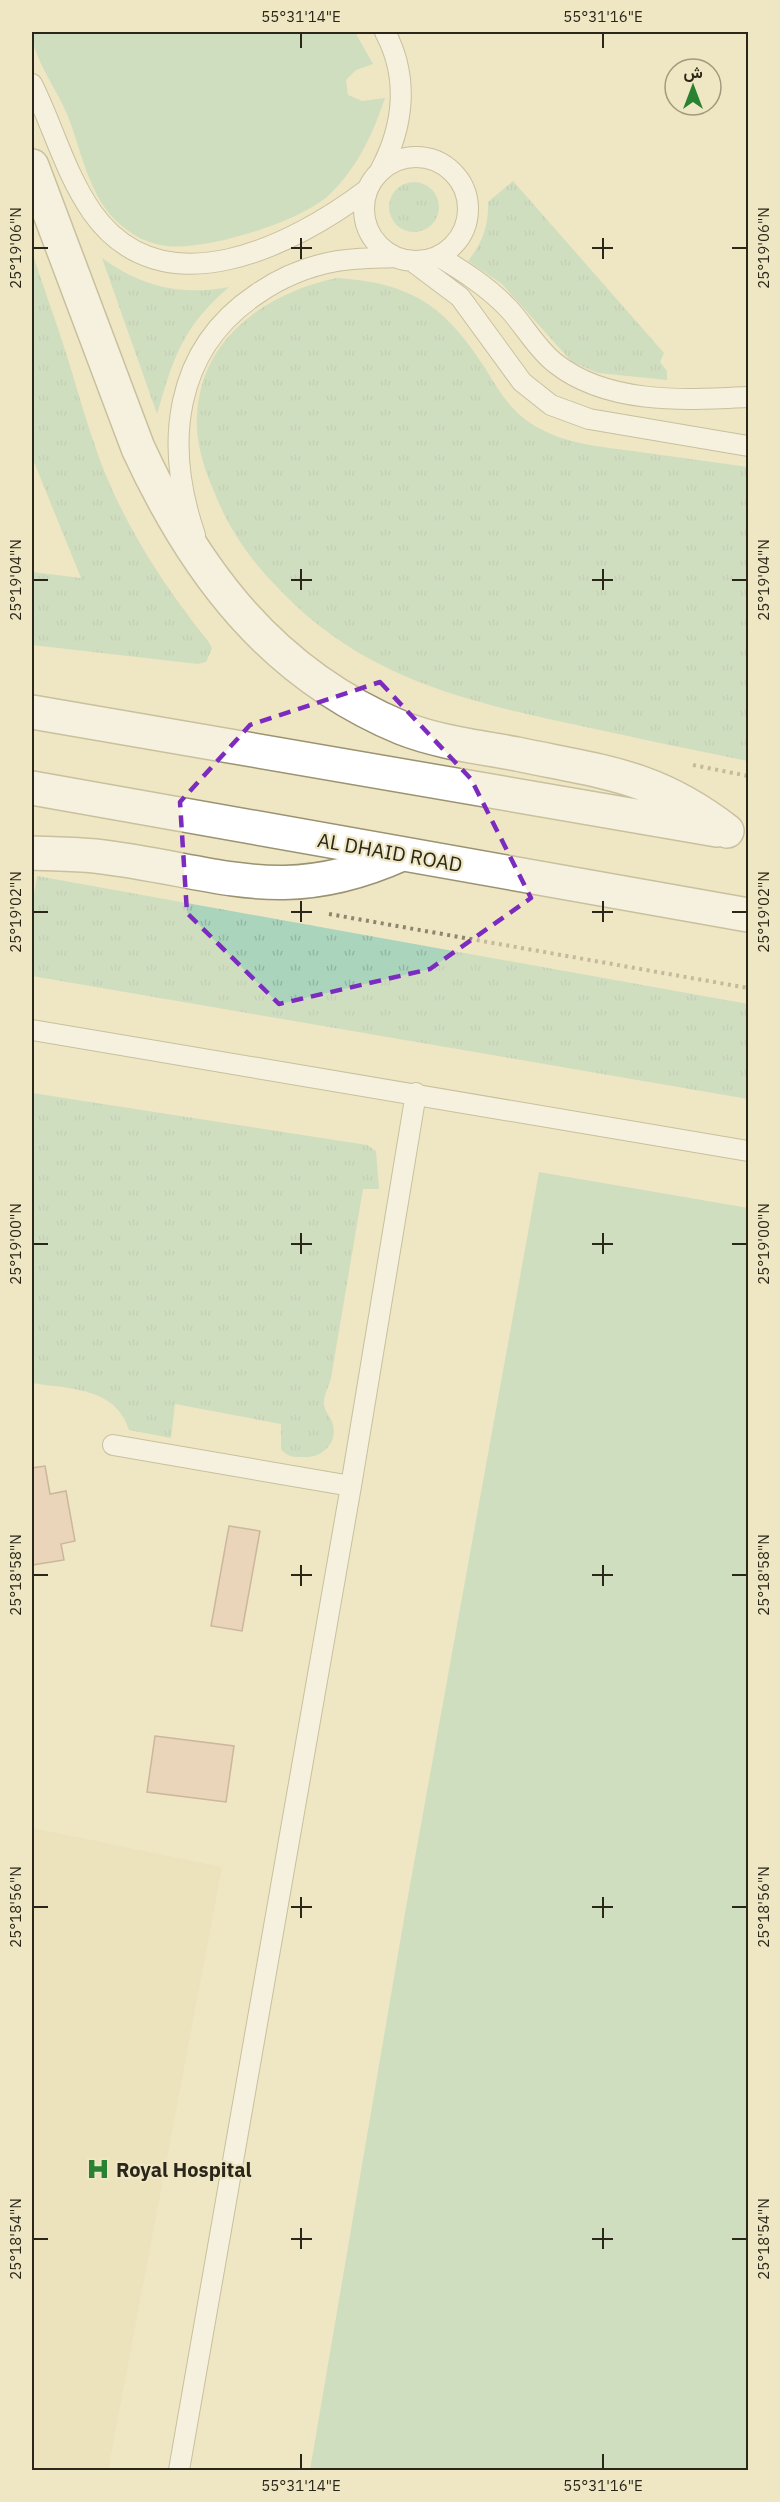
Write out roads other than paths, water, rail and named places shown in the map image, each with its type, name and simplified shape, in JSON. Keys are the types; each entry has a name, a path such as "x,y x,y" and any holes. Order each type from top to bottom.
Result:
{"highway":[{"path":"32,166 138,448 159,494 208,574 236,609 267,641 302,669 368,712 404,729 632,778 683,800 738,833"},
{"path":"32,712 738,833"},
{"name":"AL DHAID ROAD","path":"32,788 748,915"},
{"path":"32,853 95,856 227,880 286,884 346,876 402,854"}],"lane":[{"path":"385,32 395,50 401,91 397,131 381,170 368,189 364,205 365,221 377,242 460,297 522,382 551,405 589,418 748,446"},
{"path":"32,84 52,134 92,212 122,243 156,260 174,264 218,262 268,246 321,221 368,189"},
{"path":"208,574 192,527 178,457 180,408 198,358 229,315 278,282 335,261 438,256 457,241 468,215 464,188 457,176 440,163 420,157 406,158 381,170"},
{"path":"438,256 463,270 506,306 554,362 596,386 660,398 748,398"},
{"path":"32,1030 416,1093 748,1151"},
{"path":"179,2470 351,1486 416,1093"},
{"path":"113,1445 351,1486"}],"place":[{"name":"Royal Hospital","path":"98,2169"}]}
